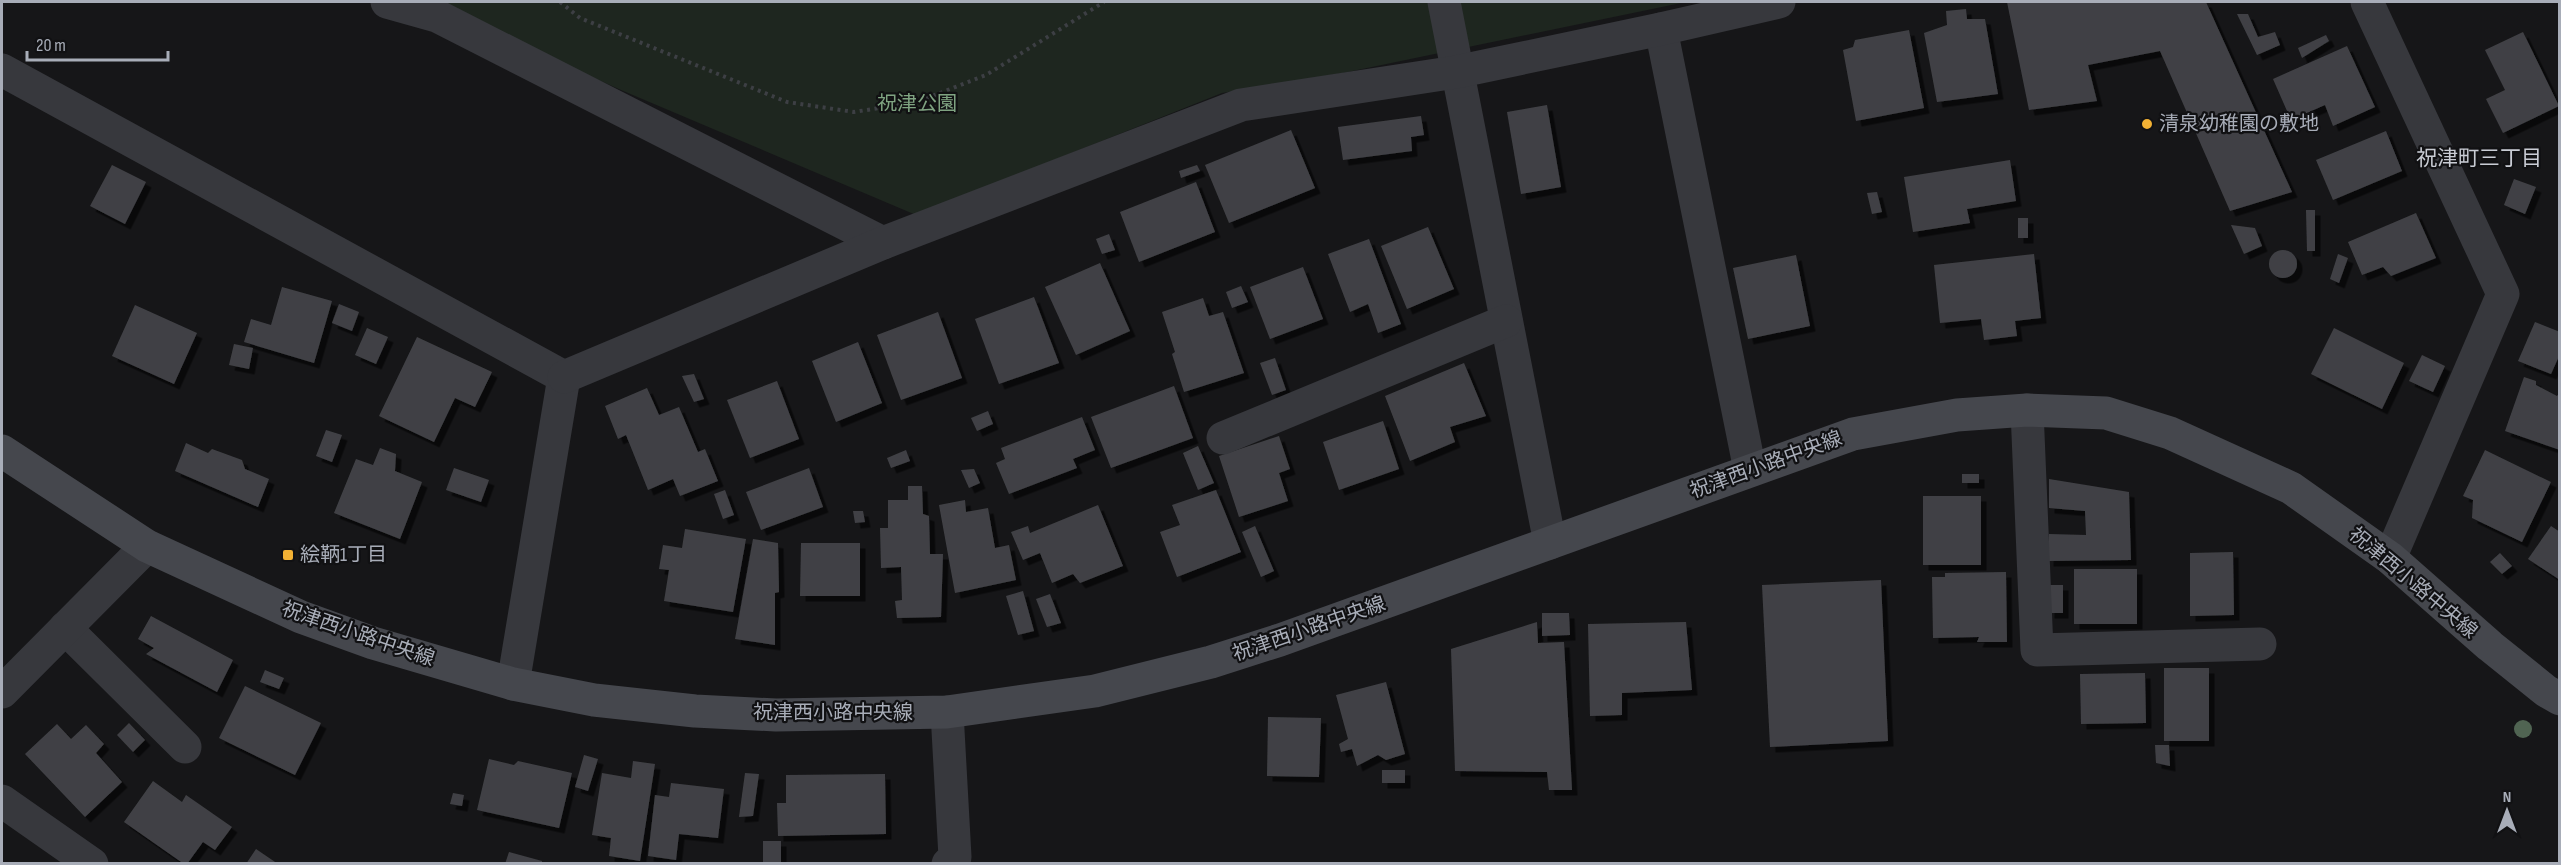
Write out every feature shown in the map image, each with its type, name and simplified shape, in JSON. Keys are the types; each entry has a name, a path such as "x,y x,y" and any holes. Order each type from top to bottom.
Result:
{"main road":[{"name":"祝津西小路中央線","path":"2,451 147,546 301,617 373,643 513,684 594,700 695,711 776,715 946,712 1095,691 1211,662 1280,640 1853,434 1958,415 2027,410 2106,413 2170,433 2291,488 2390,558 2490,646 2559,699"}],"street":[{"path":"387,2 437,16 883,243"},
{"path":"1444,2 1550,543"},
{"path":"564,377 883,243 1241,105 1456,72 1779,2"},
{"path":"2367,2 2503,294 2390,558"},
{"path":"1661,29 1750,470"},
{"path":"2,70 564,377"},
{"path":"1223,438 1506,321"},
{"path":"513,684 564,377"},
{"path":"2027,410 2037,650 2260,644"},
{"path":"2,692 147,546"},
{"path":"65,628 184,747"},
{"path":"946,712 955,861"},
{"path":"2,801 92,864"}],"path":[{"path":"560,2 579,18 787,102 854,112 917,102 986,75 1104,2"}],"green space":[{"name":"祝津公園","path":"425,2 1686,2 1343,73 1222,93 916,215 621,90"}],"building":[{"path":"2007,2 2206,2 2292,192 2230,211 2160,51 2088,65 2097,101 2029,110"},
{"path":"1966,9 1967,19 1985,19 1998,94 1937,102 1924,33 1947,25 1946,11"},
{"path":"2237,14 2248,14 2258,37 2275,32 2280,45 2257,55"},
{"path":"1909,30 1924,108 1856,121 1843,50 1853,47 1855,40"},
{"path":"2523,32 2559,106 2503,133 2486,99 2505,90 2485,50"},
{"path":"2326,35 2329,41 2302,58 2298,48"},
{"path":"2347,46 2375,107 2333,126 2325,105 2291,120 2273,79"},
{"path":"1547,105 1561,187 1521,194 1507,112"},
{"path":"1421,116 1424,135 1411,137 1412,151 1343,160 1338,127"},
{"path":"1291,130 1315,188 1229,223 1205,165"},
{"path":"2386,131 2402,171 2333,200 2316,160"},
{"path":"2010,160 2016,201 1967,209 1970,223 1913,232 1904,177"},
{"path":"112,165 146,182 125,224 90,206"},
{"path":"1197,165 1200,171 1181,178 1179,171"},
{"path":"2514,179 2536,187 2525,214 2504,205"},
{"path":"1196,182 1215,232 1139,262 1120,212"},
{"path":"1877,192 1882,212 1872,214 1867,193"},
{"path":"2306,210 2315,210 2315,251 2307,251"},
{"path":"2416,213 2436,258 2391,276 2383,267 2362,275 2348,242"},
{"path":"2018,218 2028,218 2028,238 2018,238"},
{"path":"2231,225 2255,228 2262,246 2244,254"},
{"path":"1428,227 1454,289 1407,309 1381,246"},
{"path":"1109,234 1115,250 1102,254 1096,239"},
{"path":"1369,239 1401,324 1378,333 1368,304 1350,312 1328,254"},
{"path":"2283,250 2293,254 2297,264 2293,274 2283,278 2273,274 2269,264 2273,254"},
{"path":"2034,254 2041,318 2015,321 2017,336 1984,340 1981,319 1940,323 1934,265"},
{"path":"2338,254 2348,258 2339,283 2330,279"},
{"path":"1796,255 1810,326 1748,339 1733,268"},
{"path":"1100,263 1130,331 1076,355 1045,287"},
{"path":"1303,267 1323,319 1270,339 1250,287"},
{"path":"1241,286 1248,302 1232,308 1226,292"},
{"path":"282,287 332,301 314,363 244,342 251,319 271,325"},
{"path":"1034,297 1059,363 999,384 975,319"},
{"path":"1203,298 1209,316 1223,312 1244,373 1184,392 1172,354 1175,352 1162,312"},
{"path":"339,304 359,312 352,331 332,323"},
{"path":"135,305 197,333 174,384 112,356"},
{"path":"938,312 962,378 901,400 877,335"},
{"path":"2535,322 2560,332 2560,354 2551,374 2518,361"},
{"path":"367,328 388,337 376,364 355,355"},
{"path":"2334,328 2404,363 2382,409 2311,374"},
{"path":"417,337 492,372 475,407 455,398 434,442 379,416"},
{"path":"858,342 882,403 836,422 812,361"},
{"path":"234,344 253,348 249,369 229,365"},
{"path":"2422,355 2445,366 2433,392 2409,381"},
{"path":"1275,358 1286,390 1272,395 1260,363"},
{"path":"1464,363 1486,416 1450,427 1455,442 1410,461 1385,396"},
{"path":"694,374 704,399 694,402 682,376"},
{"path":"2524,377 2536,381 2536,385 2557,396 2560,392 2560,450 2505,431"},
{"path":"777,381 799,439 750,458 727,400"},
{"path":"1174,386 1193,438 1111,468 1091,417"},
{"path":"647,388 659,415 679,407 698,452 705,449 718,481 680,496 673,479 648,490 626,435 618,439 605,406"},
{"path":"988,411 993,424 977,431 971,418"},
{"path":"1082,417 1095,450 1073,459 1077,468 1009,494 996,463 1005,459 1001,448"},
{"path":"1383,421 1399,469 1339,490 1323,442"},
{"path":"326,430 342,435 332,462 316,456"},
{"path":"1279,436 1290,469 1279,473 1288,501 1239,517 1219,456"},
{"path":"186,443 208,453 212,449 242,460 245,469 269,479 258,507 175,471"},
{"path":"1198,446 1214,483 1198,490 1183,453"},
{"path":"380,448 396,454 395,471 422,482 400,539 334,513 356,459 373,465"},
{"path":"906,450 910,461 891,468 887,458"},
{"path":"2485,450 2551,482 2522,542 2472,518 2473,500 2463,496"},
{"path":"454,468 489,480 481,502 446,490"},
{"path":"809,468 823,507 761,530 746,492"},
{"path":"974,469 980,483 969,488 961,470"},
{"path":"1962,474 1979,474 1979,483 1962,483"},
{"path":"2049,479 2129,492 2131,560 2048,561 2049,534 2086,535 2085,511 2049,508"},
{"path":"908,486 922,486 923,514 929,516 930,554 943,554 941,617 897,618 895,601 902,600 901,567 881,568 880,528 888,528 888,500 908,500"},
{"path":"725,490 734,515 723,519 714,494"},
{"path":"1216,490 1241,552 1177,577 1160,532 1180,525 1172,505"},
{"path":"1923,496 1981,496 1981,565 1923,565"},
{"path":"965,500 966,512 988,508 995,548 1009,545 1016,580 955,593 939,505"},
{"path":"1098,505 1123,566 1080,583 1073,574 1052,583 1040,553 1023,560 1011,532 1028,526 1030,533"},
{"path":"853,511 863,511 865,522 855,523"},
{"path":"1255,526 1274,571 1261,577 1242,532"},
{"path":"2551,526 2560,532 2560,580 2528,559"},
{"path":"685,529 746,539 733,612 664,601 669,570 659,569 663,545 682,548"},
{"path":"753,539 778,543 779,592 775,593 775,645 735,639"},
{"path":"801,543 860,543 860,596 800,596"},
{"path":"2233,552 2234,615 2190,616 2190,553"},
{"path":"2500,553 2512,566 2502,574 2490,562"},
{"path":"2074,569 2137,569 2137,624 2074,624"},
{"path":"2006,572 2007,642 1977,642 1979,637 1933,638 1932,577 1945,577 1945,573"},
{"path":"1881,580 1888,741 1770,747 1762,585"},
{"path":"2049,585 2063,585 2063,613 2049,613"},
{"path":"1023,591 1034,631 1018,635 1006,596"},
{"path":"1050,594 1061,623 1047,627 1036,599"},
{"path":"1542,613 1569,613 1570,635 1542,636"},
{"path":"151,616 233,660 217,692 146,654 154,648 138,639"},
{"path":"1537,622 1538,643 1564,642 1572,790 1549,790 1547,772 1455,771 1451,649"},
{"path":"1686,622 1692,690 1622,693 1622,715 1590,716 1588,624"},
{"path":"2164,668 2209,668 2209,741 2164,741"},
{"path":"265,670 284,678 279,689 260,682"},
{"path":"2145,673 2146,723 2081,724 2080,674"},
{"path":"1386,682 1405,754 1386,760 1378,755 1357,766 1352,749 1341,752 1339,744 1348,739 1336,695"},
{"path":"245,686 321,723 295,775 219,738"},
{"path":"1268,717 1321,718 1319,777 1267,776"},
{"path":"129,723 145,740 133,752 117,735"},
{"path":"57,724 71,739 86,725 104,744 96,753 122,782 85,817 25,754"},
{"path":"2155,745 2169,745 2170,766 2156,763"},
{"path":"584,755 598,759 588,791 575,787"},
{"path":"489,759 514,765 518,761 572,773 559,828 477,810"},
{"path":"633,761 655,764 640,861 609,856 611,838 592,835 602,773 631,778"},
{"path":"1382,770 1405,770 1405,783 1382,783"},
{"path":"745,773 759,774 753,816 739,817"},
{"path":"885,774 886,834 778,836 777,803 786,803 786,775"},
{"path":"153,781 182,802 186,795 232,827 215,850 203,842 187,864 184,864 124,822"},
{"path":"671,783 724,789 718,838 679,834 676,860 648,856 655,795 669,797"},
{"path":"453,793 464,795 462,806 450,804"},
{"path":"763,841 781,841 781,862 763,862"},
{"path":"256,849 278,864 246,864"},
{"path":"509,852 542,861 542,864 505,864"}],"place":[{"name":"清泉幼稚園の敷地","path":"2147,124"},
{"name":"絵鞆1丁目","path":"288,555"}],"district":[{"name":"祝津町三丁目","path":"2479,158"}]}
